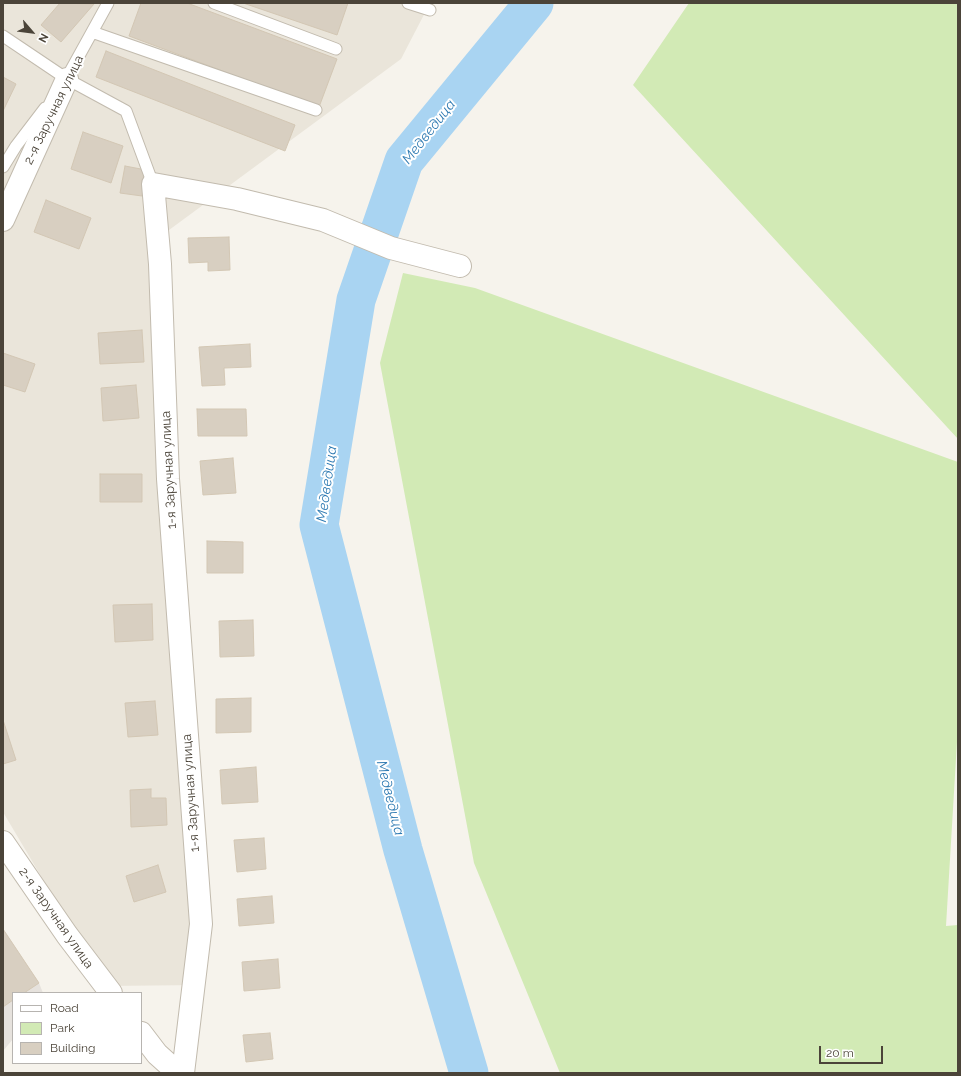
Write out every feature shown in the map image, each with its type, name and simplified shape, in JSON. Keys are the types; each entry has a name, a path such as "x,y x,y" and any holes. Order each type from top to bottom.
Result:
{"street":[{"name":"2-я Заручная улица","path":"3,220 67,79"},
{"path":"153,184 237,199 323,220 391,248 460,266"},
{"name":"1-я Заручная улица","path":"153,184 160,264 168,487 201,924 183,1073"},
{"name":"2-я Заручная улица","path":"3,842 68,935 110,992"},
{"path":"142,1035 157,1054 178,1073"}],"lane":[{"name":"2-я Заручная улица","path":"67,79 108,3"},
{"path":"214,3 336,49"},
{"path":"408,3 430,10"},
{"path":"92,32 316,110"},
{"path":"3,36 67,79 126,111 153,184"},
{"path":"3,167 16,146 67,79"}],"shaded area":[{"path":"3,3 430,3 401,59 165,233 201,985 106,986 3,812"},
{"path":"3,929 39,983 43,992 12,992 12,1040 3,1051"}],"green space":[{"path":"689,3 958,3 958,439 633,85"},
{"path":"403,273 475,288 958,462 958,725 946,926 958,925 958,1073 560,1073 474,863 380,363"}],"building":[{"path":"60,3 94,4 61,42 41,25"},
{"path":"141,3 187,3 337,59 319,107 129,36"},
{"path":"243,3 348,3 337,35"},
{"path":"106,51 295,125 285,151 96,77"},
{"path":"3,77 16,84 3,111"},
{"path":"83,132 123,146 111,183 71,169"},
{"path":"125,166 146,170 142,196 120,193"},
{"path":"46,200 91,218 79,249 34,232"},
{"path":"229,237 230,270 208,271 208,262 189,263 188,238"},
{"path":"142,330 144,362 100,364 98,333"},
{"path":"250,344 251,367 224,368 225,385 202,386 199,347"},
{"path":"3,353 35,364 25,392 3,385"},
{"path":"136,385 139,418 103,421 101,388"},
{"path":"197,409 246,409 247,436 198,436"},
{"path":"233,458 236,493 203,495 200,461"},
{"path":"100,474 142,474 142,502 100,502"},
{"path":"207,541 243,542 243,573 207,573"},
{"path":"152,604 153,640 115,642 113,605"},
{"path":"253,620 254,656 220,657 219,621"},
{"path":"251,698 251,732 216,733 216,699"},
{"path":"155,701 158,735 128,737 125,703"},
{"path":"3,720 16,760 3,764"},
{"path":"256,767 258,802 222,804 220,770"},
{"path":"151,789 151,798 166,798 167,825 131,827 130,790"},
{"path":"264,838 266,869 237,872 234,840"},
{"path":"158,865 166,892 134,902 126,876"},
{"path":"272,896 274,923 239,926 237,899"},
{"path":"3,929 39,983 26,992 12,992 12,1001 3,1007"},
{"path":"278,959 280,988 244,991 242,962"},
{"path":"270,1033 273,1059 246,1062 243,1035"}],"waterway":[{"name":"Медведица","path":"469,1073 403,850 319,525 356,300 404,161 534,3"}]}
